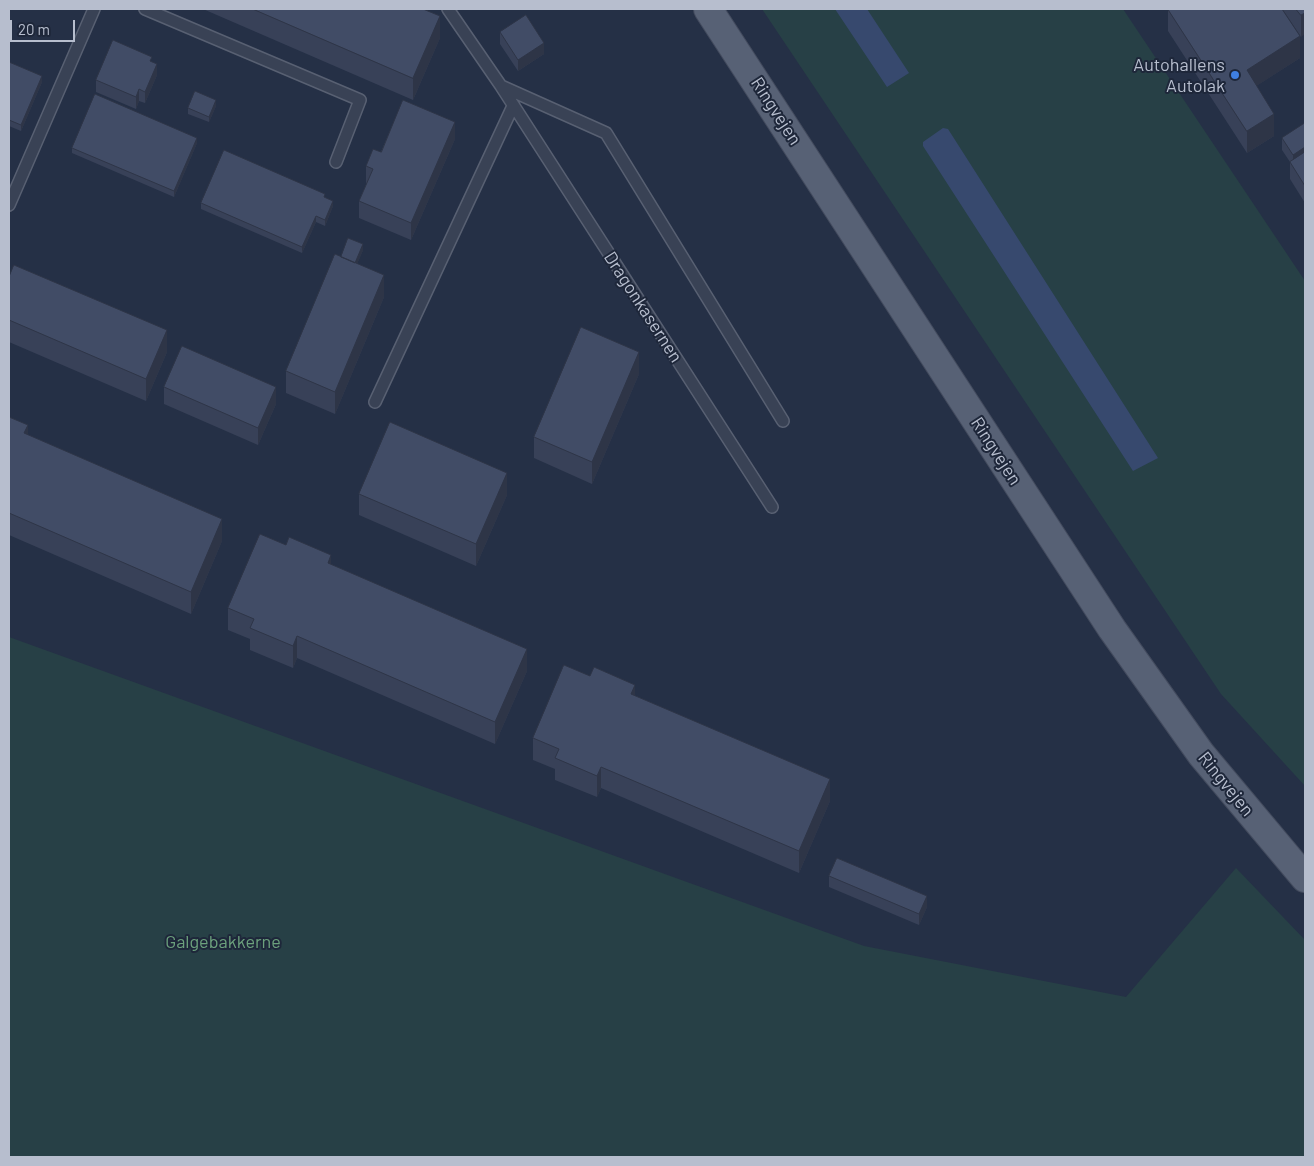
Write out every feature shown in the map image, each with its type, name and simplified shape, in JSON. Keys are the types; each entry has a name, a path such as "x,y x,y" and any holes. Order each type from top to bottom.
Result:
{"main road":[{"name":"Ringvejen","path":"708,9 1112,629 1201,754 1305,878"}],"lane":[{"path":"9,206 94,9"},
{"path":"145,9 360,100 336,162"},
{"name":"Dragonkasernen","path":"448,9 501,86 772,507"},
{"path":"501,86 606,132 783,421"},
{"path":"375,402 513,106"}],"green space":[{"path":"762,9 1123,9 1305,281 1305,786 1221,694"},
{"name":"Galgebakkerne","path":"9,637 864,946 1126,997 1236,868 1305,940 1305,1157 9,1157"}],"water":[{"path":"835,9 867,9 909,73 887,87"},
{"path":"943,128 948,129 1158,458 1133,471 923,146 923,142"}],"building":[{"path":"253,9 423,9 440,16 413,78"},
{"name":"Autohallens Autolak","path":"1168,9 1282,9 1300,36 1247,70 1274,114 1247,131"},
{"path":"1296,9 1305,9 1305,13 1301,15"},
{"path":"526,15 544,43 518,60 500,32"},
{"path":"113,40 152,57 150,61 157,64 145,92 139,89 136,97 96,80"},
{"path":"9,62 42,76 21,125 9,120"},
{"path":"195,91 216,100 209,117 188,108"},
{"path":"95,94 197,138 174,191 72,148"},
{"path":"403,100 455,122 411,223 359,201 373,169 366,166 373,149 381,152"},
{"path":"1305,123 1305,147 1293,155 1282,138"},
{"path":"224,150 325,194 324,197 333,201 325,220 316,216 302,247 201,203"},
{"path":"1305,152 1305,186 1290,162"},
{"path":"348,238 363,244 355,263 341,257"},
{"path":"335,254 384,275 335,392 286,371"},
{"path":"14,265 167,330 146,379 9,320 9,277"},
{"path":"581,327 639,352 592,462 534,437"},
{"path":"182,346 276,387 258,428 164,387"},
{"path":"9,417 28,425 24,433 222,519 191,592 9,513"},
{"path":"390,422 507,473 476,544 359,494"},
{"path":"260,534 286,545 289,537 331,555 328,563 527,649 495,722 297,636 293,646 250,628 254,619 228,608"},
{"path":"564,665 590,676 594,667 635,685 631,694 830,779 799,851 601,767 597,776 555,758 559,749 533,738"},
{"path":"837,858 927,896 919,914 829,876"}],"place":[{"name":"Autohallens Autolak","path":"1235,75"}]}
